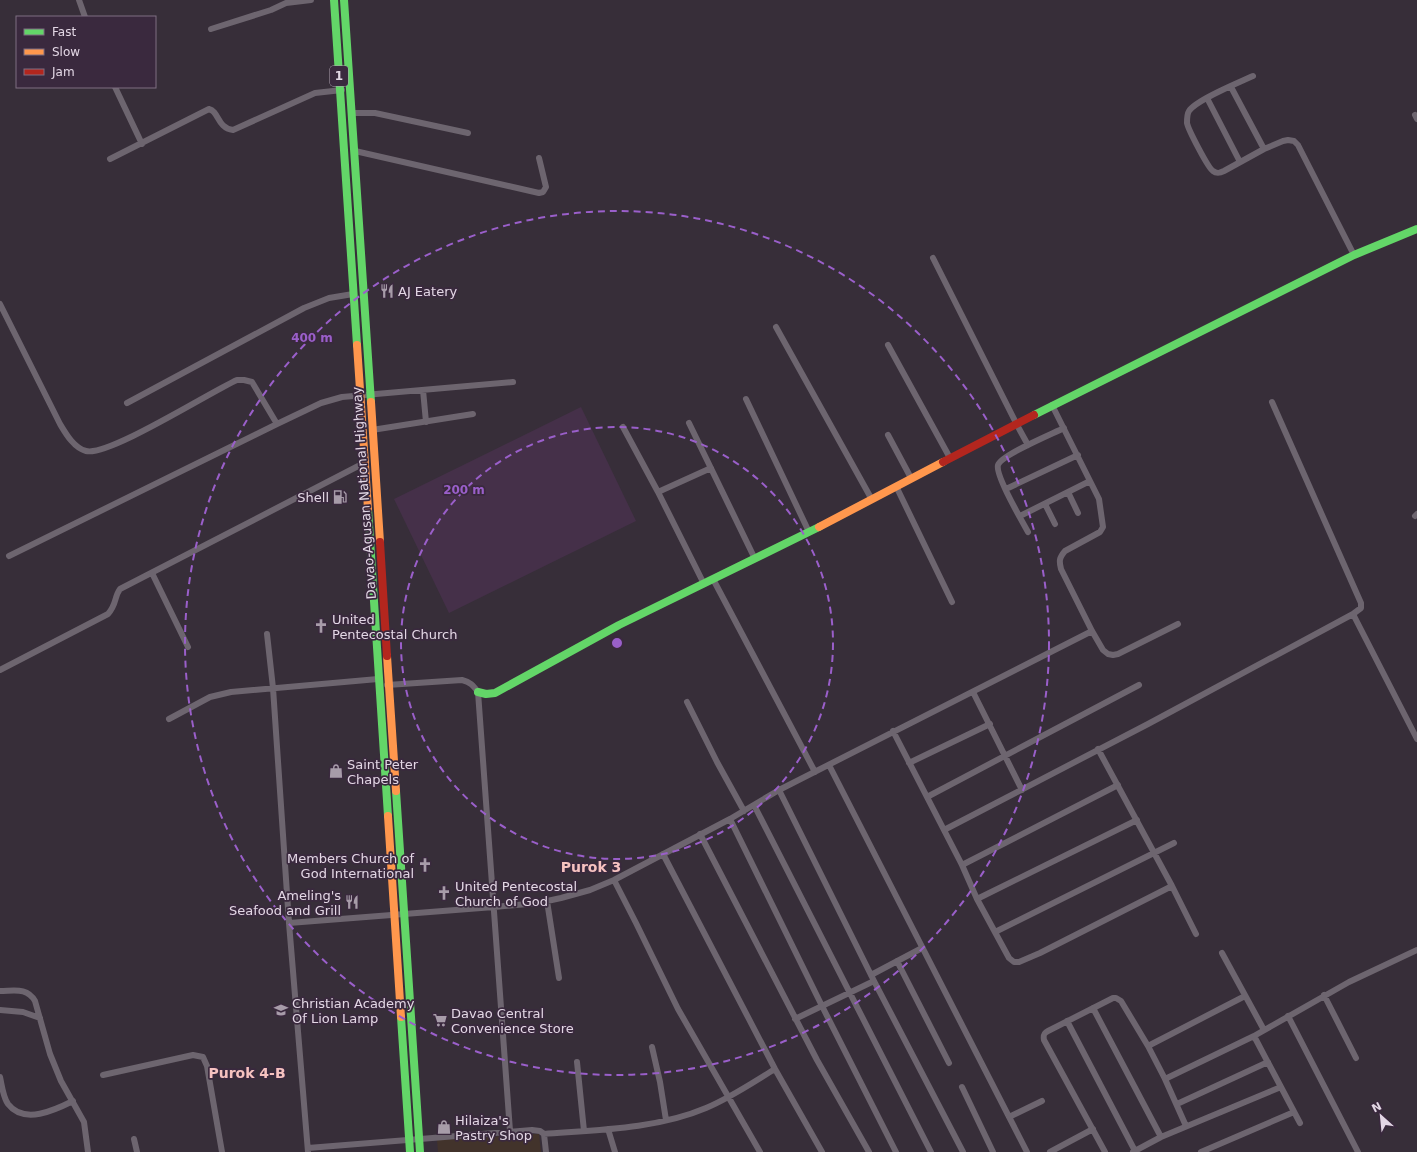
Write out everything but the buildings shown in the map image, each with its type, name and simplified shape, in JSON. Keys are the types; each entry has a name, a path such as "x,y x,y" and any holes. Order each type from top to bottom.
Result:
{"main road":[{"name":"Davao-Agusan National Highway","path":"334,0 410,1152"},
{"name":"Davao-Agusan National Highway","path":"344,0 420,1152"},
{"path":"478,692 483,695 495,693 619,625 809,532 871,498 1016,425 1052,405 1354,255 1417,229"},
{"path":"351,264 361,263"},
{"path":"402,1037 413,1036"}],"street":[{"path":"79,0 85,16"},
{"path":"211,29 271,10 286,3 311,0"},
{"path":"1254,76 1207,98 1194,105 1189,110 1187,124 1207,164 1212,171 1218,173 1264,149 1283,141 1294,141 1298,146 1354,255"},
{"path":"1231,87 1264,149"},
{"path":"115,88 142,144"},
{"path":"110,159 209,109 214,111 223,126 233,130 315,93 350,89"},
{"path":"1207,98 1240,162"},
{"path":"352,113 383,114 468,133"},
{"path":"355,151 539,193 545,190 546,187 539,158"},
{"path":"933,258 1016,425 1028,446"},
{"path":"127,403 304,308 329,298 353,294"},
{"path":"0,304 60,424 68,437 77,447 87,452 98,451 127,439 237,380 252,382 277,424"},
{"path":"776,327 871,498"},
{"path":"888,345 950,458"},
{"path":"10,556 277,424 331,400 514,382"},
{"path":"423,390 426,422"},
{"path":"746,400 809,532"},
{"path":"944,830 1148,724 1353,614 1361,608 1361,603 1272,402"},
{"path":"1052,405 1099,499 1103,527 1100,532 1065,551 1060,556 1059,562 1092,632 1103,650 1112,655 1118,654 1178,624"},
{"path":"372,430 473,414"},
{"path":"689,423 755,559"},
{"path":"622,427 658,492 704,584"},
{"path":"1028,532 997,471 998,465 1005,456 1064,428"},
{"path":"888,435 911,478"},
{"path":"1006,489 1078,455"},
{"path":"0,670 108,614 115,604 117,594 120,589 258,519 364,462 374,462"},
{"path":"658,492 711,468"},
{"path":"1020,516 1090,481"},
{"path":"896,486 952,602"},
{"path":"1068,492 1078,513"},
{"path":"1045,504 1055,524"},
{"path":"152,573 188,647"},
{"path":"713,579 815,772"},
{"path":"1353,614 1417,739"},
{"path":"289,923 494,907 547,901 590,890 614,880 744,811 778,790 1092,632"},
{"path":"267,634 273,688 289,923 308,1150 510,1131 532,1130 540,1131 544,1134 628,1127 666,1120 705,1108 728,1097 775,1069"},
{"path":"169,719 206,699 220,694 273,688 379,683 389,685 462,680 468,681 472,684 478,692 510,1131"},
{"path":"927,798 1140,685"},
{"path":"973,692 1022,790"},
{"path":"687,702 717,762 744,811"},
{"path":"909,763 990,724"},
{"path":"893,731 962,865 977,899 1010,961 1019,962 1172,886"},
{"path":"1098,749 1154,852 1196,934"},
{"path":"829,765 1027,1152"},
{"path":"962,865 1118,785"},
{"path":"778,790 872,978 963,1152"},
{"path":"754,805 930,1152"},
{"path":"730,818 822,1006 896,1152"},
{"path":"977,899 1137,820"},
{"path":"700,834 817,1060 869,1152"},
{"path":"995,932 1174,843"},
{"path":"662,854 775,1069 822,1152"},
{"path":"614,880 678,1009 760,1152"},
{"path":"547,901 559,978"},
{"path":"795,1018 849,993 897,961 922,948"},
{"path":"1165,1079 1254,1036 1324,995 1417,950"},
{"path":"1222,953 1264,1030"},
{"path":"897,961 950,1063"},
{"path":"0,990 29,993 35,1000 50,1054 62,1081 84,1122 88,1152"},
{"path":"1324,995 1356,1058"},
{"path":"1148,1046 1245,996"},
{"path":"1105,1152 1044,1040 1044,1034 1048,1030 1109,999 1119,999 1123,1004 1148,1046 1177,1104 1186,1126"},
{"path":"1093,1008 1161,1137"},
{"path":"0,1010 23,1012 40,1018"},
{"path":"1288,1016 1358,1152"},
{"path":"1068,1021 1137,1151 1161,1137 1281,1087"},
{"path":"1254,1036 1300,1122"},
{"path":"652,1047 660,1082 666,1120"},
{"path":"104,1075 193,1055 203,1057 208,1066 222,1152"},
{"path":"577,1062 584,1131"},
{"path":"1177,1104 1268,1062"},
{"path":"0,1077 4,1095 8,1104 15,1110 24,1113 46,1113 73,1101"},
{"path":"962,1087 994,1152"},
{"path":"1009,1117 1042,1101"},
{"path":"1200,1152 1294,1112"},
{"path":"608,1129 615,1152"},
{"path":"1050,1152 1057,1150 1093,1129"},
{"path":"544,1134 546,1152"},
{"path":"134,1139 136,1152"}],"shaded area":[{"path":"581,407 636,521 449,613 394,499"},
{"path":"539,1134 541,1152 438,1152 437,1140"}],"traffic: fast":[{"path":"334,0 357,345"},
{"path":"344,0 371,402"},
{"path":"1034,415 1354,255 1417,229"},
{"path":"368,509 388,816"},
{"path":"478,692 486,694 495,693 619,625 819,527"},
{"path":"396,791 420,1152"},
{"path":"401,1017 410,1152"}],"traffic: slow":[{"path":"357,345 368,509"},
{"path":"371,402 380,542"},
{"path":"819,527 943,462"},
{"path":"387,656 396,791"},
{"path":"388,816 401,1017"}],"traffic: jam":[{"path":"943,462 1034,415"},
{"path":"380,542 387,656"}],"place":[{"name":"AJ Eatery","path":"387,291"},
{"name":"Shell","path":"340,497"},
{"name":"United Pentecostal Church","path":"321,626"},
{"name":"Saint Peter Chapels","path":"336,771"},
{"name":"Members Church of God International","path":"425,865"},
{"name":"United Pentecostal Church of God","path":"444,893"},
{"name":"Ameling's Seafood and Grill","path":"352,902"},
{"name":"Christian Academy Of Lion Lamp","path":"281,1010"},
{"name":"Davao Central Convenience Store","path":"440,1020"},
{"name":"Hilaiza's Pastry Shop","path":"444,1127"}],"district":[{"name":"Purok 3","path":"591,867"},
{"name":"Purok 4-B","path":"247,1073"}]}
